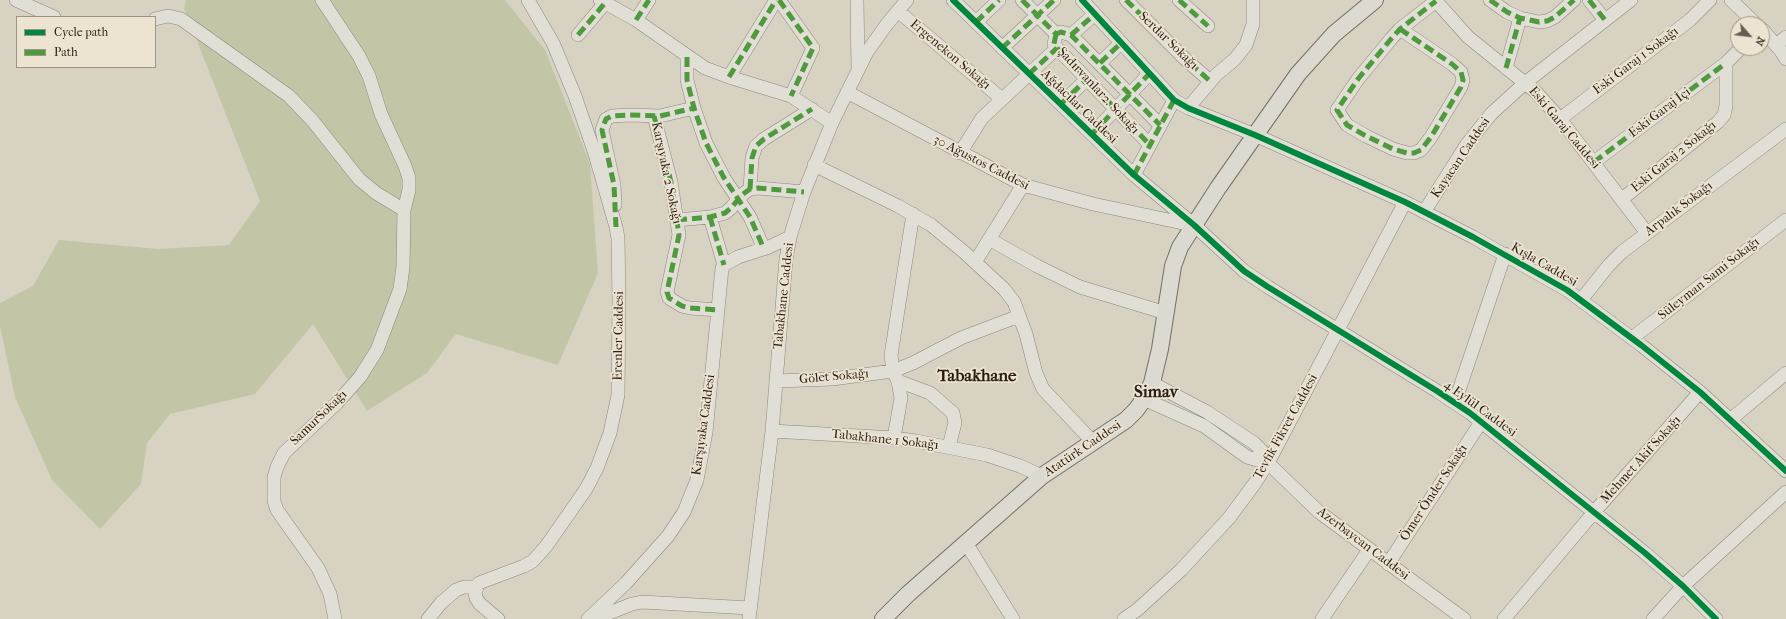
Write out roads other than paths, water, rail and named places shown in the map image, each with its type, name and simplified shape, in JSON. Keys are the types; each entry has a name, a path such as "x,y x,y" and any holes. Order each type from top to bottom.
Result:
{"main road":[{"name":"Atatürk Caddesi","path":"883,619 908,594 1042,476 1126,420 1136,410 1144,399 1152,383 1160,349 1170,280 1176,256 1194,225 1255,134 1298,74 1343,26 1374,0"}],"street":[{"path":"16,0 52,16"},
{"name":"SamurSokağı","path":"322,0 359,56 369,76 383,120 405,166 409,178 409,190 404,210 403,267 400,289 377,350 360,377 337,403 284,453 274,476 274,501 277,510 318,568 330,594 335,619"},
{"name":"Erenler Caddesi","path":"476,587 483,580 524,566 540,555 586,489 604,451 618,395 619,302 618,238 616,227 595,154 575,96 553,43 528,0"},
{"path":"636,20 649,0"},
{"path":"729,78 777,0 813,48 791,96"},
{"path":"857,0 858,70"},
{"name":"Tabakhane Caddesi","path":"750,614 772,431 786,259 790,237 814,165 847,92 875,40 907,0"},
{"name":"Ağdacılar Caddesi","path":"953,0 1134,175 1194,225"},
{"path":"976,22 999,0"},
{"path":"1022,0 1056,34 1062,32 1071,35 1160,125"},
{"path":"1002,48 1054,0"},
{"name":"Kışla Caddesi","path":"1082,0 1174,100 1188,108 1255,134 1405,202 1505,254 1581,300 1700,392 1786,471"},
{"name":"Serdar Sokağı","path":"1126,0 1142,18 1210,81"},
{"path":"1179,0 1208,26"},
{"path":"1188,108 1210,81 1235,59 1246,45 1253,24 1253,0"},
{"path":"1400,29 1452,64 1461,72 1463,80 1431,137 1421,150 1414,154 1407,153 1373,140 1347,125 1337,110 1379,51 1400,29 1436,0"},
{"name":"Eski Garaj Caddesi","path":"1436,0 1468,37 1525,83 1560,119 1647,233"},
{"path":"1490,0 1507,12 1520,18 1539,22 1547,21 1574,0"},
{"path":"1589,0 1605,20"},
{"name":"Kayacan Caddesi","path":"1424,212 1467,144 1481,125 1503,101 1631,0"},
{"name":"Eski Garaj 1 Sokağı","path":"1560,119 1690,20 1710,0"},
{"path":"1731,0 1748,16"},
{"path":"578,35 603,1 636,20 687,57 705,68 729,78 791,96 832,123"},
{"name":"Ergenekon Sokağı","path":"898,11 1002,99"},
{"path":"1071,35 1095,14"},
{"path":"156,19 168,16 181,19 289,96 312,120 359,179 376,193 404,210"},
{"path":"1506,68 1520,18"},
{"name":"Şadırvanlar2. Sokağı","path":"1056,34 1054,44 1057,48 1150,145"},
{"path":"1770,35 1781,41 1786,59"},
{"path":"1100,64 1121,43"},
{"path":"960,153 982,118 1057,48"},
{"path":"1726,63 1733,56"},
{"path":"687,57 687,80 694,108 712,156 750,217 764,249"},
{"name":"Eski Garaj İçi","path":"1594,162 1726,63"},
{"name":"Eski Garaj 2 Sokağı","path":"1622,199 1718,122 1724,115 1726,106 1726,63"},
{"path":"1092,134 1149,74"},
{"path":"1061,104 1087,79"},
{"name":"30 Ağustos Caddesi","path":"847,92 1023,185 1093,204 1194,225"},
{"path":"1134,175 1174,100"},
{"path":"616,227 614,185 602,130 606,119 612,116 654,116 694,108"},
{"path":"750,190 752,158 756,146 764,139 812,109"},
{"name":"Karşıyaka 2 Sokağı","path":"654,116 671,182 679,235 667,292 669,298 682,306 718,310"},
{"name":"Arpalık Sokağı","path":"1581,300 1609,265 1622,252 1786,129"},
{"path":"814,165 914,214 943,234 1004,289 1014,302 1036,373 1043,389 1093,442"},
{"path":"975,262 1023,185"},
{"path":"677,220 710,217 725,213 750,190 758,188 804,192"},
{"name":"Tevfik Fikret Caddesi","path":"1124,619 1140,614 1214,535 1243,500 1268,463 1405,202"},
{"path":"894,438 901,407 900,391 895,376 891,355 914,214"},
{"path":"710,217 724,265 738,257 764,249 790,237"},
{"name":"Süleyman Sami Sokağı","path":"1632,338 1786,220"},
{"name":"4 Eylül Caddesi","path":"1194,225 1244,271 1455,402 1595,511 1683,586 1716,619"},
{"path":"990,239 1037,266 1080,287 1166,313"},
{"path":"1455,402 1505,254"},
{"name":"Karşıyaka Caddesi","path":"588,619 626,584 668,536 678,523 698,480 702,461 718,310 720,273 724,265"},
{"path":"895,376 913,363 961,338 1019,316"},
{"path":"1730,420 1786,373"},
{"path":"895,376 930,393 953,413 955,423 948,446"},
{"name":"Gölet Sokağı","path":"776,381 895,376"},
{"name":"Azerbaycan Caddesi","path":"1152,383 1207,412 1254,443 1264,452 1268,463 1319,512 1464,619"},
{"name":"Mehmet Akif Sokağı","path":"1504,619 1595,511 1700,392"},
{"name":"Azerbaycan Caddesi","path":"1144,399 1204,426 1247,457 1268,463"},
{"name":"Ömer Önder Sokağı","path":"1388,564 1481,422"},
{"name":"Tabakhane 1 Sokağı","path":"772,431 894,438 948,446 1004,460 1042,476"},
{"path":"1653,619 1683,586 1786,492"},
{"path":"966,543 1013,619"},
{"path":"1322,619 1370,550"},
{"path":"428,619 444,599 456,590 464,587 476,587 476,598 480,604 498,619"},
{"path":"594,619 632,604 642,602 750,614"}],"district":[{"name":"Tabakhane","path":"977,377"},
{"name":"Simav","path":"1156,393"}]}
